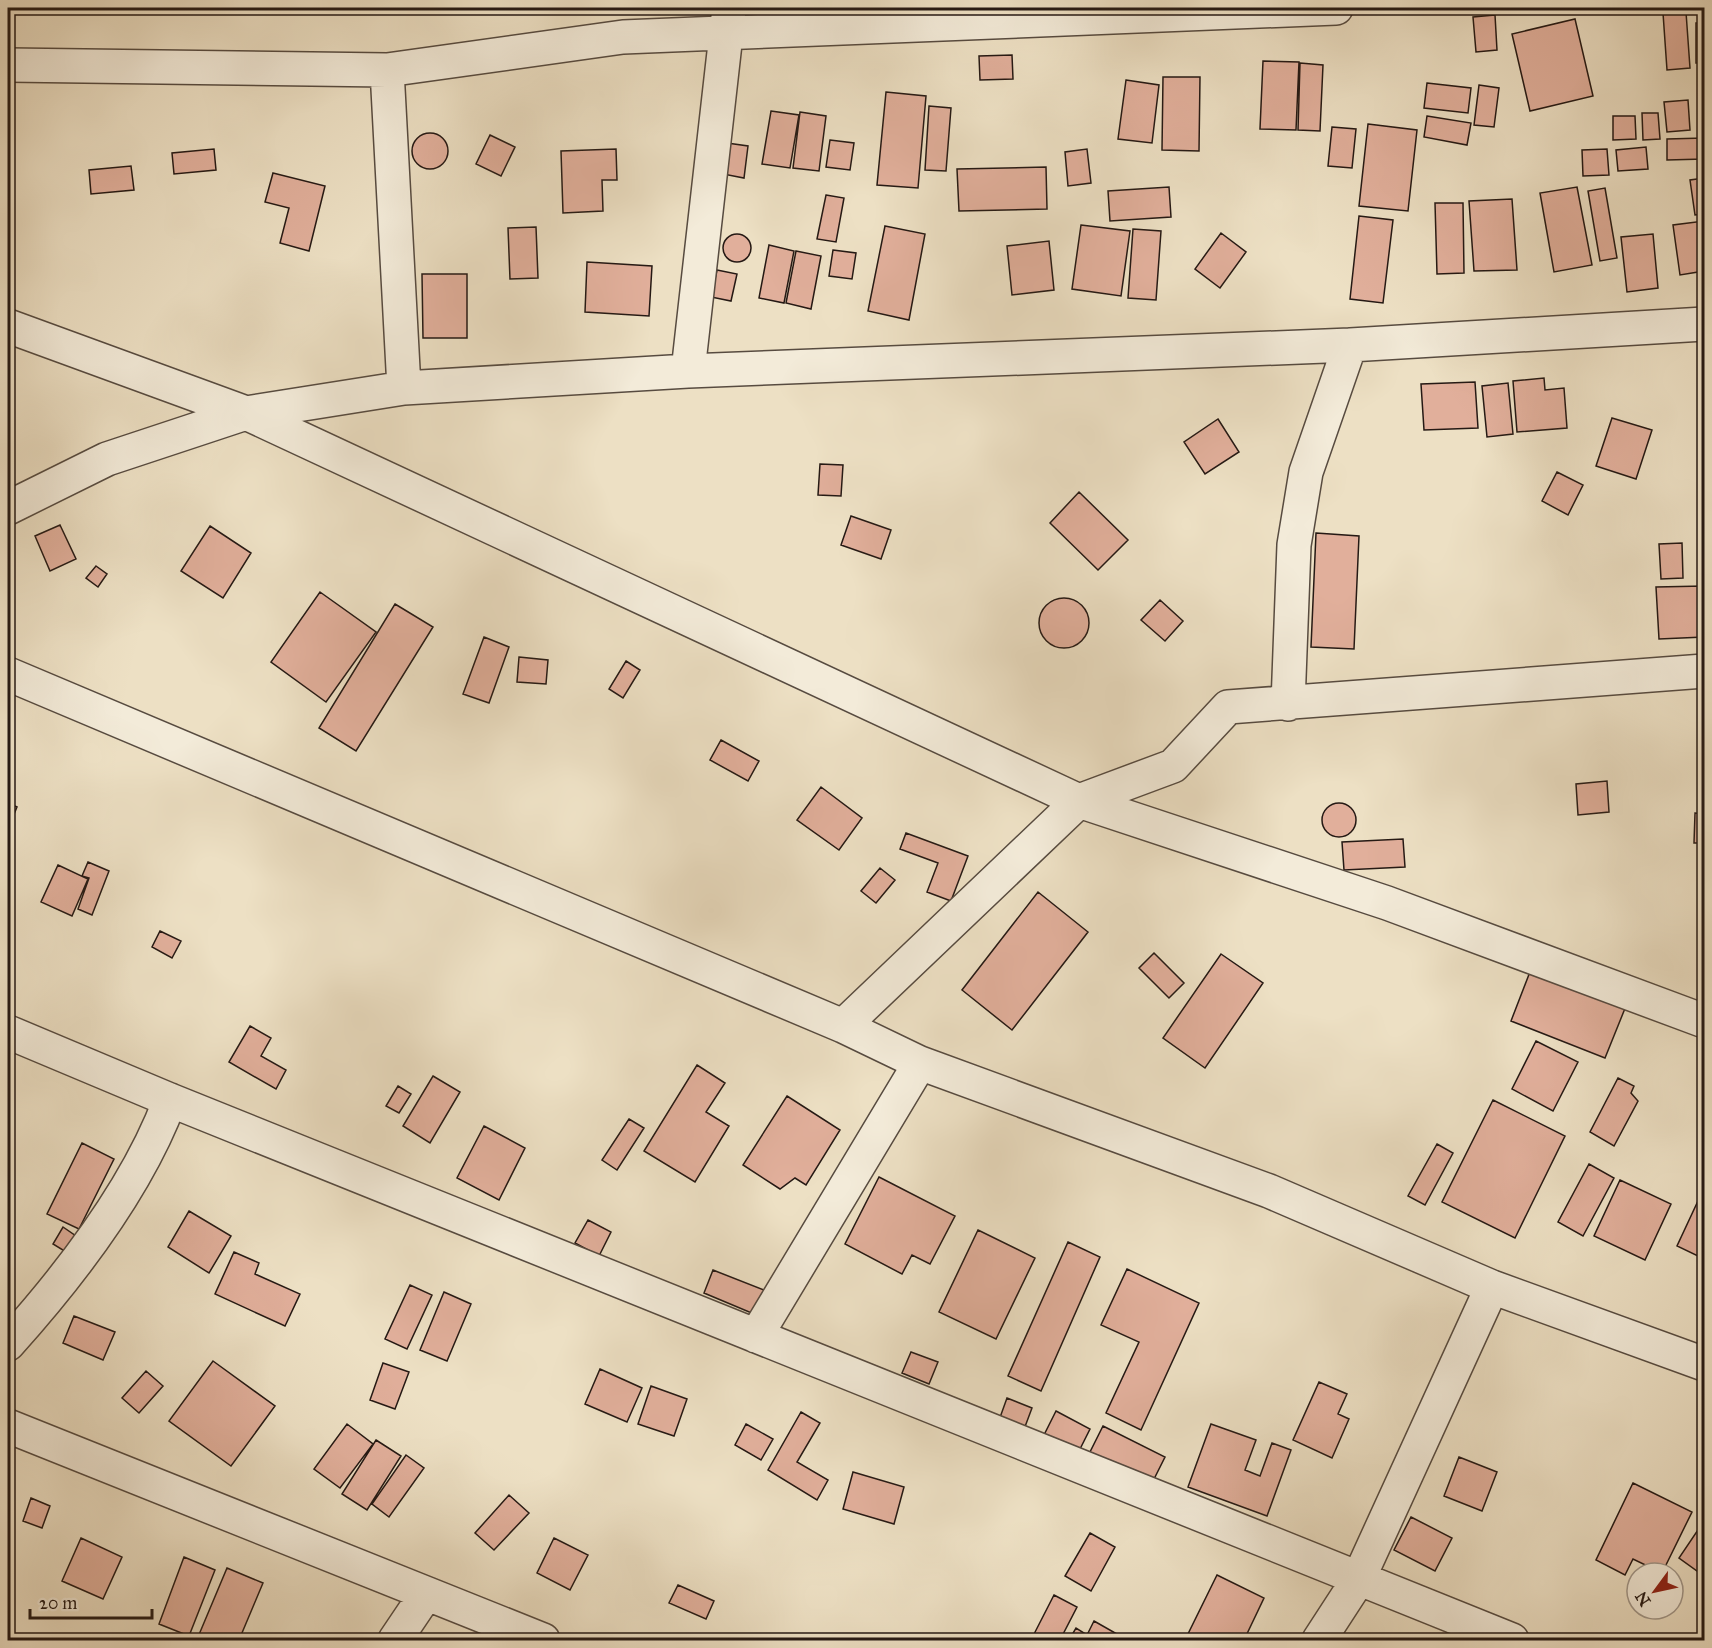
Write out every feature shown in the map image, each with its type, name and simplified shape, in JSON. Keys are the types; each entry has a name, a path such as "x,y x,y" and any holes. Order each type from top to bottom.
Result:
{"street":[{"path":"8,65 387,70 726,21 1336,8"},
{"path":"688,371 726,21"},
{"path":"387,70 404,388"},
{"path":"8,508 107,459 246,413 404,388 688,371 1350,345 1704,324"},
{"path":"8,326 246,413 1079,801 1387,903 1704,1021"},
{"path":"1288,704 1294,544 1306,472 1350,345"},
{"path":"843,1026 1079,801 1173,766 1228,707 1704,671"},
{"path":"8,674 843,1026 920,1063 1269,1191 1492,1287 1704,1364"},
{"path":"8,1032 170,1101 1512,1641"},
{"path":"756,1336 920,1063"},
{"path":"8,1344 37,1311 124,1192 159,1130 170,1101"},
{"path":"1319,1641 1358,1580 1492,1287"},
{"path":"8,1426 543,1641"},
{"path":"395,1641 426,1594"}],"building":[{"path":"1686,12 1690,68 1667,70 1663,13"},
{"path":"1495,15 1497,50 1476,52 1473,17"},
{"path":"1575,19 1593,96 1530,111 1512,34"},
{"path":"1696,23 1704,23 1704,63 1696,63"},
{"path":"1012,55 1013,79 980,80 979,56"},
{"path":"1263,61 1299,62 1296,130 1260,129"},
{"path":"1300,63 1323,65 1320,131 1298,130"},
{"path":"1163,77 1200,77 1199,151 1162,150"},
{"path":"1126,80 1159,85 1152,143 1118,139"},
{"path":"1427,83 1471,88 1468,113 1424,108"},
{"path":"1479,85 1499,88 1494,127 1474,125"},
{"path":"886,92 926,96 918,188 877,185"},
{"path":"1688,100 1690,130 1667,132 1664,102"},
{"path":"929,106 951,108 946,171 925,170"},
{"path":"771,111 799,115 790,168 762,164"},
{"path":"800,112 826,116 819,171 793,168"},
{"path":"1642,113 1658,113 1660,139 1643,140"},
{"path":"1427,116 1471,123 1467,145 1424,137"},
{"path":"1613,116 1635,116 1636,139 1613,140"},
{"path":"1368,124 1417,130 1408,211 1359,206"},
{"path":"1332,127 1356,129 1352,168 1328,166"},
{"path":"430,133 442,139 448,151 442,163 430,169 418,163 412,151 418,139"},
{"path":"490,135 515,147 501,176 476,164"},
{"path":"1704,138 1704,159 1667,160 1667,139"},
{"path":"830,140 854,143 850,170 826,167"},
{"path":"727,143 748,146 744,178 723,174"},
{"path":"1646,147 1648,169 1618,171 1616,150"},
{"path":"214,149 216,170 174,174 172,153"},
{"path":"616,149 617,180 602,180 603,211 563,213 561,151"},
{"path":"1087,149 1091,183 1068,186 1065,152"},
{"path":"1607,149 1609,175 1583,176 1582,150"},
{"path":"131,166 134,190 91,194 89,170"},
{"path":"1046,167 1047,209 959,211 957,169"},
{"path":"273,173 325,186 309,251 280,243 289,208 265,202"},
{"path":"1704,178 1704,214 1695,215 1690,180"},
{"path":"1169,187 1171,217 1110,221 1108,191"},
{"path":"1577,187 1592,265 1554,272 1540,193"},
{"path":"1605,188 1617,258 1600,261 1588,191"},
{"path":"826,195 844,198 836,242 817,239"},
{"path":"1512,199 1517,270 1474,271 1469,201"},
{"path":"1435,203 1463,203 1464,273 1437,274"},
{"path":"1359,216 1393,220 1383,303 1350,299"},
{"path":"1704,221 1704,271 1680,275 1673,225"},
{"path":"1081,225 1130,231 1121,296 1072,289"},
{"path":"885,226 925,234 909,320 868,311"},
{"path":"536,227 538,278 510,279 508,228"},
{"path":"1133,229 1161,231 1156,300 1128,298"},
{"path":"1221,233 1246,252 1220,288 1195,269"},
{"path":"737,234 747,238 751,248 747,258 737,262 727,258 723,248 727,238"},
{"path":"1653,234 1658,288 1627,292 1621,237"},
{"path":"1049,241 1054,290 1012,295 1007,246"},
{"path":"769,245 794,251 784,303 759,298"},
{"path":"833,250 856,253 852,279 829,276"},
{"path":"796,251 821,256 811,309 786,303"},
{"path":"587,262 652,266 649,316 585,312"},
{"path":"717,270 737,274 731,301 711,297"},
{"path":"422,274 467,274 467,338 423,338"},
{"path":"1544,378 1545,390 1564,388 1567,428 1517,432 1513,381"},
{"path":"1475,382 1478,428 1424,430 1421,384"},
{"path":"1508,383 1513,434 1487,437 1482,386"},
{"path":"1612,418 1652,430 1636,479 1596,466"},
{"path":"1218,419 1239,452 1205,474 1184,442"},
{"path":"820,464 843,465 841,496 818,495"},
{"path":"1557,472 1583,485 1568,515 1542,501"},
{"path":"1079,492 1128,540 1098,570 1050,523"},
{"path":"851,516 891,530 881,559 841,545"},
{"path":"60,525 76,559 50,571 35,536"},
{"path":"210,526 251,553 223,598 181,571"},
{"path":"1316,533 1359,536 1354,649 1311,647"},
{"path":"1682,543 1683,578 1661,579 1659,544"},
{"path":"96,566 107,574 98,587 86,578"},
{"path":"1704,586 1704,637 1659,639 1656,587"},
{"path":"320,592 376,632 326,702 271,662"},
{"path":"1059,598 1069,598 1082,605 1089,618 1089,628 1082,641 1069,648 1059,648 1050,644 1043,637 1039,628 1039,618 1043,609 1050,602"},
{"path":"1160,600 1183,621 1165,641 1141,620"},
{"path":"395,604 433,627 356,751 319,728"},
{"path":"484,637 509,647 489,703 463,694"},
{"path":"519,657 548,660 546,684 517,682"},
{"path":"626,661 640,670 623,698 609,689"},
{"path":"721,740 759,761 748,781 710,760"},
{"path":"1607,781 1609,812 1578,815 1576,784"},
{"path":"821,787 862,818 839,850 797,820"},
{"path":"8,803 17,807 8,829"},
{"path":"1339,803 1351,808 1356,820 1351,832 1339,837 1327,832 1322,820 1327,808"},
{"path":"1695,813 1704,814 1704,843 1694,843"},
{"path":"906,833 968,856 951,901 927,892 938,863 900,849"},
{"path":"1403,839 1405,867 1344,870 1342,842"},
{"path":"88,862 109,871 92,915 78,909 89,878 82,876"},
{"path":"58,865 88,879 72,916 41,902"},
{"path":"880,868 895,880 876,903 861,891"},
{"path":"1038,892 1088,932 1012,1030 962,990"},
{"path":"160,931 181,941 172,958 152,947"},
{"path":"1154,953 1184,983 1169,998 1139,968"},
{"path":"1221,954 1263,983 1205,1068 1163,1038"},
{"path":"1533,964 1628,1001 1605,1058 1511,1021"},
{"path":"250,1026 271,1038 261,1056 286,1070 276,1089 229,1062"},
{"path":"1536,1041 1578,1062 1553,1111 1512,1089"},
{"path":"697,1065 725,1083 706,1112 729,1126 695,1182 644,1151"},
{"path":"433,1076 460,1092 430,1143 403,1126"},
{"path":"1618,1078 1634,1086 1631,1093 1638,1101 1614,1146 1590,1132"},
{"path":"398,1086 411,1094 399,1113 386,1106"},
{"path":"787,1096 840,1130 806,1185 795,1178 780,1189 743,1165"},
{"path":"1493,1100 1565,1136 1515,1238 1442,1202"},
{"path":"629,1119 644,1128 617,1170 602,1160"},
{"path":"484,1126 525,1148 499,1200 457,1178"},
{"path":"82,1143 114,1159 79,1229 47,1214"},
{"path":"1437,1144 1453,1153 1425,1205 1408,1196"},
{"path":"1589,1164 1614,1178 1583,1236 1558,1222"},
{"path":"879,1177 955,1216 930,1264 912,1255 902,1274 845,1244"},
{"path":"1620,1180 1671,1204 1645,1260 1594,1236"},
{"path":"1704,1188 1704,1247 1700,1257 1677,1246"},
{"path":"189,1211 231,1236 209,1273 168,1247"},
{"path":"588,1220 611,1232 599,1256 575,1243"},
{"path":"63,1227 76,1236 66,1252 53,1244"},
{"path":"978,1230 1035,1258 996,1339 939,1312"},
{"path":"1068,1242 1100,1257 1041,1391 1008,1376"},
{"path":"234,1252 259,1263 255,1274 300,1294 285,1326 215,1294"},
{"path":"1127,1269 1199,1303 1141,1430 1106,1413 1139,1342 1101,1325"},
{"path":"713,1270 764,1290 754,1314 704,1293"},
{"path":"410,1285 432,1295 407,1349 385,1339"},
{"path":"444,1292 471,1304 447,1361 420,1350"},
{"path":"74,1316 115,1332 103,1360 63,1343"},
{"path":"911,1352 938,1362 929,1384 902,1373"},
{"path":"213,1361 275,1406 231,1466 169,1421"},
{"path":"383,1363 409,1372 395,1409 370,1400"},
{"path":"600,1369 642,1388 627,1422 585,1404"},
{"path":"146,1371 163,1386 139,1413 122,1398"},
{"path":"1319,1382 1347,1394 1338,1414 1349,1419 1332,1458 1293,1440"},
{"path":"651,1386 687,1399 674,1436 638,1424"},
{"path":"1007,1398 1032,1408 1023,1432 998,1423"},
{"path":"1056,1411 1090,1429 1078,1453 1044,1435"},
{"path":"801,1412 820,1423 797,1462 828,1480 817,1500 768,1470"},
{"path":"347,1424 373,1444 340,1488 314,1469"},
{"path":"746,1424 773,1439 761,1460 735,1445"},
{"path":"1211,1424 1256,1440 1245,1470 1260,1476 1272,1443 1291,1450 1267,1516 1188,1487"},
{"path":"1103,1426 1165,1457 1152,1483 1090,1452"},
{"path":"376,1440 401,1456 367,1510 342,1494"},
{"path":"406,1455 424,1468 389,1517 372,1504"},
{"path":"1459,1457 1497,1472 1482,1511 1444,1496"},
{"path":"853,1472 904,1487 894,1524 843,1509"},
{"path":"1633,1483 1692,1512 1668,1561 1633,1559 1625,1561 1625,1575 1596,1560"},
{"path":"509,1495 529,1513 494,1550 475,1533"},
{"path":"31,1498 50,1506 42,1528 23,1521"},
{"path":"1411,1517 1452,1538 1435,1571 1394,1550"},
{"path":"1704,1521 1704,1576 1679,1558"},
{"path":"1090,1533 1115,1547 1091,1591 1065,1576"},
{"path":"81,1538 122,1557 103,1599 62,1581"},
{"path":"554,1538 588,1555 570,1590 537,1573"},
{"path":"184,1557 215,1570 189,1636 159,1624"},
{"path":"227,1568 263,1583 239,1640 207,1640 198,1637"},
{"path":"1217,1575 1264,1598 1244,1640 1185,1640"},
{"path":"678,1585 714,1601 706,1619 669,1603"},
{"path":"1054,1595 1077,1607 1060,1640 1032,1638"},
{"path":"1094,1621 1117,1634 1113,1640 1069,1640 1076,1628 1087,1635"}]}
